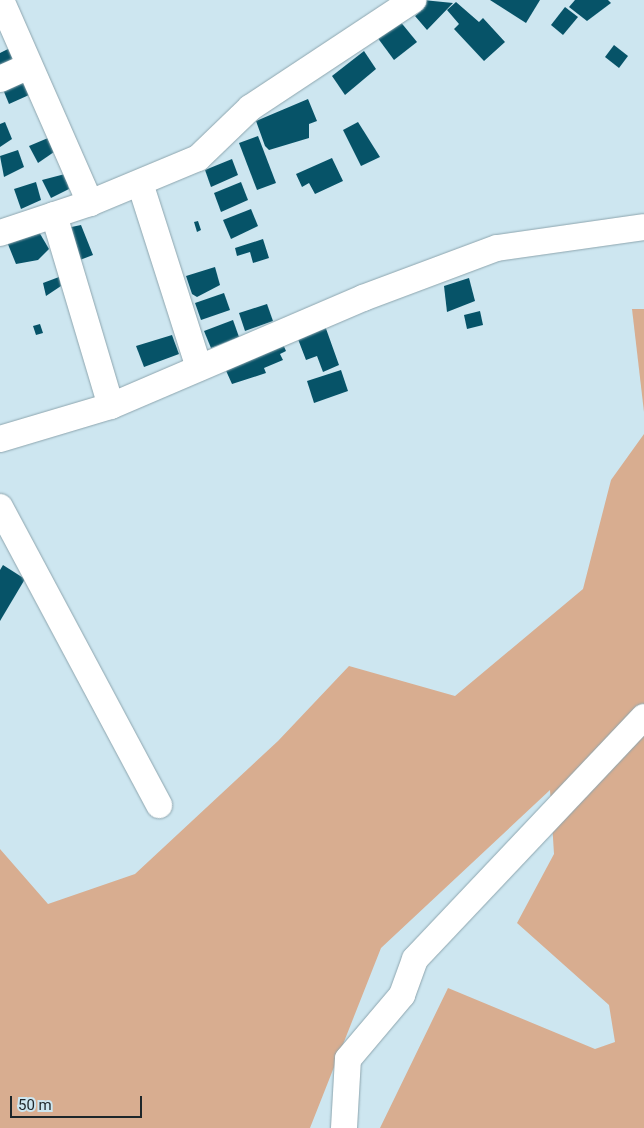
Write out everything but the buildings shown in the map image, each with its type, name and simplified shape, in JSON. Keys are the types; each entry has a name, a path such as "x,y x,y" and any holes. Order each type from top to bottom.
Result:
{"street":[{"path":"1,0 90,203"},
{"path":"0,233 90,203 198,158 250,108 413,0"},
{"path":"0,79 29,66"},
{"path":"140,183 200,368"},
{"path":"54,215 111,406"},
{"path":"0,439 111,406 363,298 497,248 644,227"},
{"path":"0,507 158,805"},
{"path":"344,1128 348,1059 402,995 415,959 644,717"}],"shaded area":[{"path":"632,309 644,309 644,412"},
{"path":"644,434 644,1128 380,1128 448,988 595,1049 615,1042 609,1005 517,923 554,854 550,790 381,948 310,1128 0,1128 0,849 48,904 135,874 278,741 349,666 455,696 583,589 611,480"}]}
